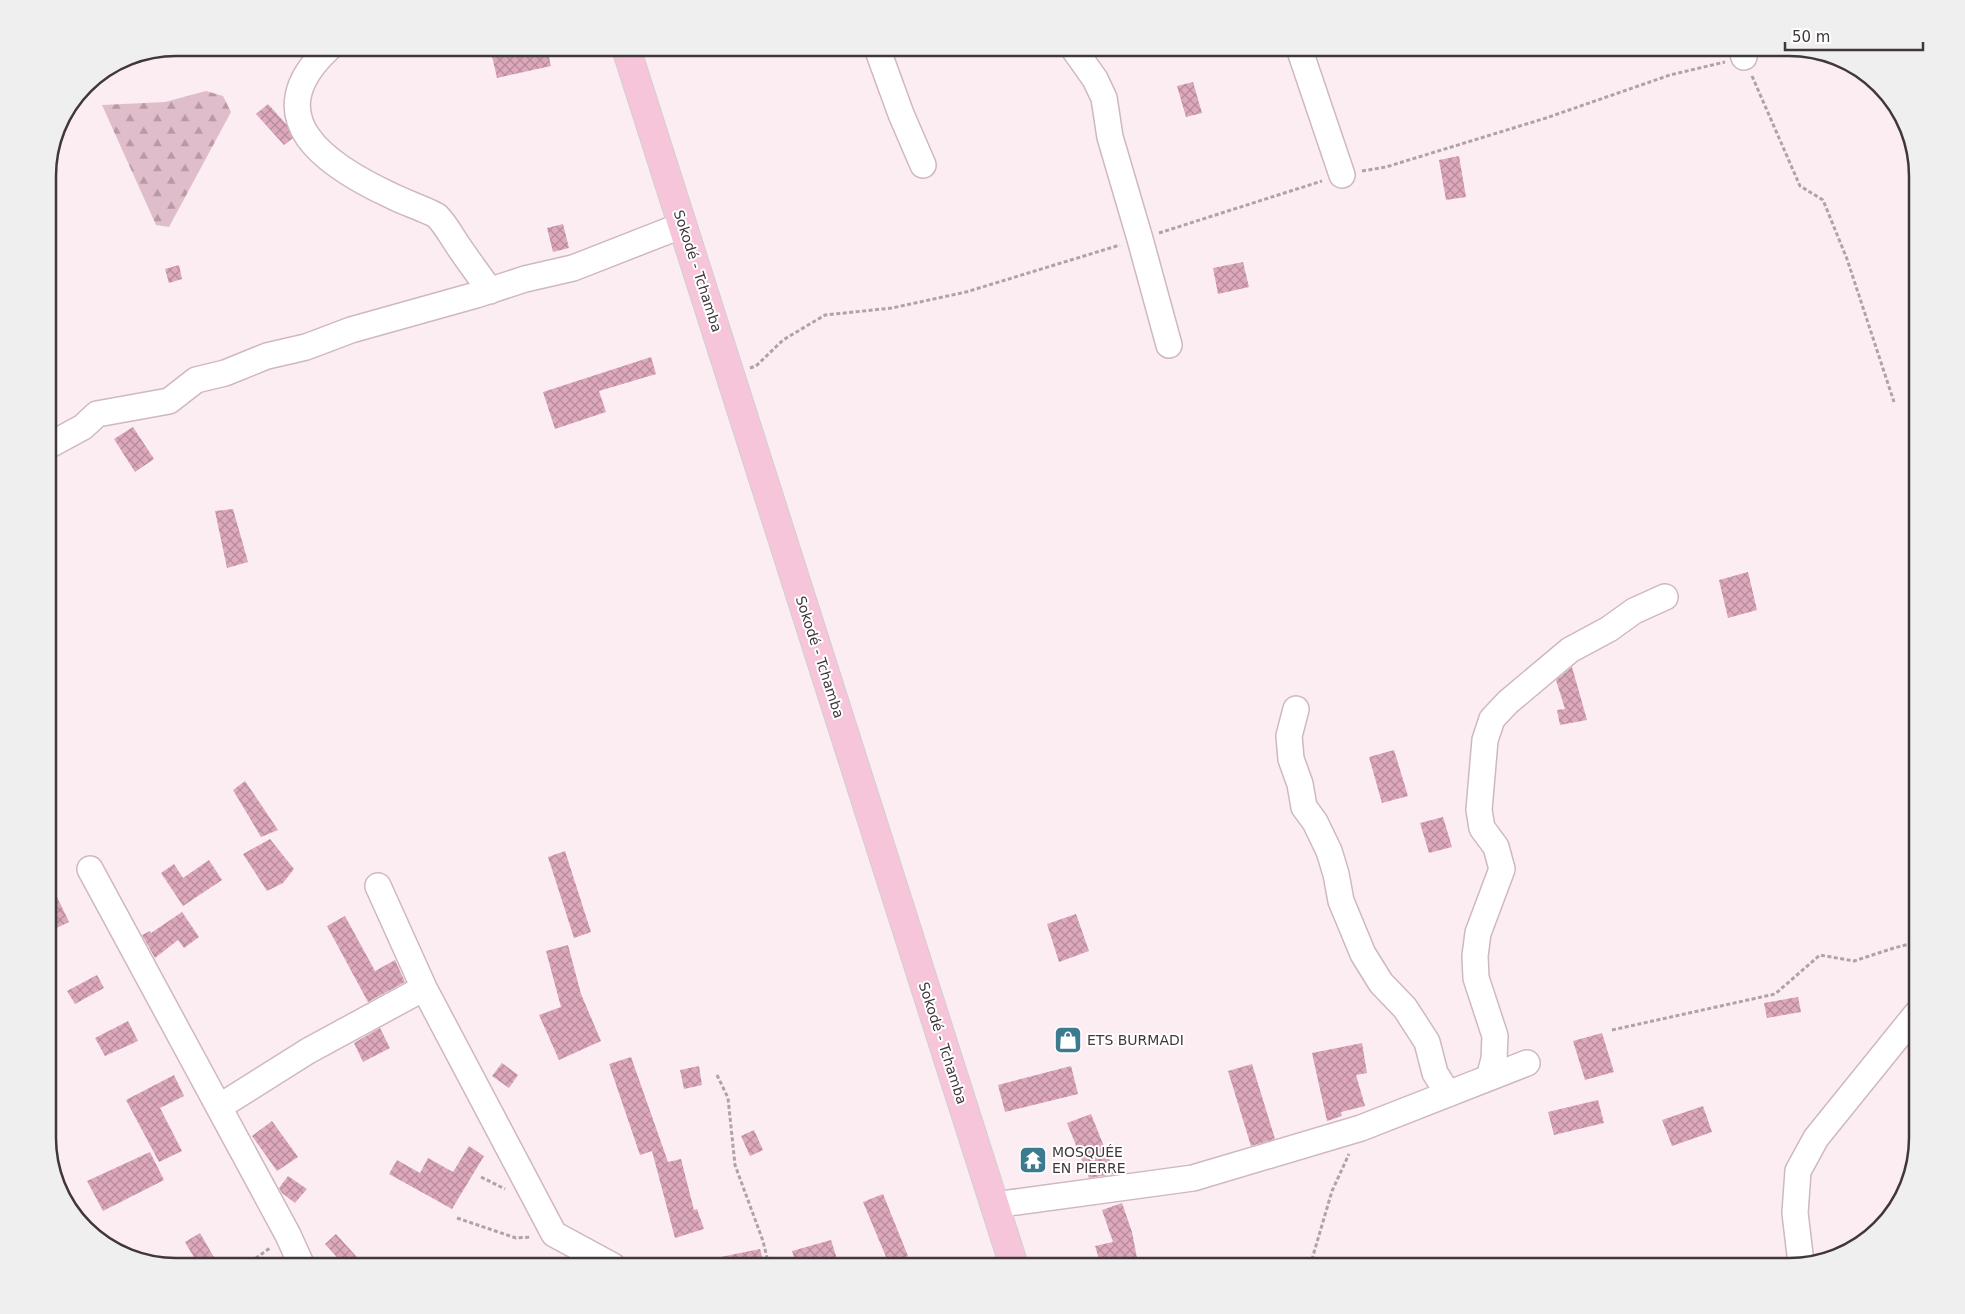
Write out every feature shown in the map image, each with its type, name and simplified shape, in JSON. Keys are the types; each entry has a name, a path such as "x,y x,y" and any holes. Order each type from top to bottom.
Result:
{"main road":[{"name":"Sokodé - Tchamba","path":"629,57 994,1205 1005,1258"}],"street":[{"path":"1079,56 1095,80 1104,98 1110,137 1169,345"},
{"path":"1302,56 1342,175"},
{"path":"319,57 300,86 298,114 304,135 320,152 357,178 436,216 490,291"},
{"path":"880,57 901,114 924,165"},
{"path":"57,441 83,427 97,414 169,401 196,380 225,372 267,356 306,347 351,330 490,291 525,279 573,268 683,225"},
{"path":"1489,1078 1494,1059 1495,1036 1476,978 1475,956 1478,932 1502,869 1496,847 1482,828 1479,810 1484,740 1492,718 1508,702 1570,650 1609,629 1634,611 1665,597"},
{"path":"1296,709 1288,736 1291,759 1300,784 1304,807 1315,822 1336,874 1340,902 1364,954 1381,982 1405,1008 1427,1042 1435,1073 1448,1094"},
{"path":"90,869 288,1235 298,1258"},
{"path":"378,886 424,988 554,1234 598,1258"},
{"path":"219,1107 308,1051 424,988"},
{"path":"1800,1257 1796,1213 1798,1171 1816,1138 1909,1025"},
{"path":"994,1205 1194,1178 1361,1128 1527,1063"}],"path":[{"path":"730,374 756,366 783,340 825,315 892,308 966,292 1342,175 1386,166 1546,118 1730,56"},
{"path":"1745,56 1800,186 1823,200 1847,259 1894,402"},
{"path":"1612,1030 1775,994 1820,955 1854,961 1909,944"},
{"path":"717,1075 728,1098 735,1165 767,1258"},
{"path":"1312,1258 1332,1191 1361,1128"},
{"path":"457,1218 516,1238 554,1234"},
{"path":"256,1258 288,1235"}],"green space":[{"path":"206,91 223,96 231,112 169,227 156,225 102,105 165,102"}],"building":[{"path":"492,57 549,57 551,66 497,78"},
{"path":"1193,82 1202,113 1186,117 1177,86"},
{"path":"268,104 286,124 293,138 284,145 256,114"},
{"path":"1459,156 1466,197 1446,200 1439,160"},
{"path":"563,224 569,248 553,252 547,228"},
{"path":"1243,262 1249,287 1218,294 1213,268"},
{"path":"179,265 182,279 169,283 165,269"},
{"path":"651,357 656,374 599,391 606,412 555,429 543,392"},
{"path":"133,427 154,459 135,472 114,439"},
{"path":"233,509 248,562 227,568 215,511"},
{"path":"1748,572 1757,610 1728,618 1719,580"},
{"path":"1572,667 1587,720 1560,725 1557,710 1565,709 1556,680"},
{"path":"1394,750 1408,796 1382,803 1369,757"},
{"path":"245,781 278,830 261,837 233,790"},
{"path":"1443,817 1452,847 1429,853 1420,823"},
{"path":"270,839 294,869 283,883 267,891 243,854"},
{"path":"565,851 591,932 574,938 548,857"},
{"path":"209,860 222,880 183,906 161,873 174,864 183,878"},
{"path":"57,897 69,922 57,928"},
{"path":"182,912 199,937 184,948 178,940 155,958 142,935 150,931 151,933"},
{"path":"1076,914 1089,951 1059,962 1047,924"},
{"path":"345,916 375,971 395,960 405,982 368,1002 327,926"},
{"path":"568,945 581,994 601,1041 559,1060 539,1015 561,1007 546,951"},
{"path":"97,975 104,988 75,1004 67,991"},
{"path":"1798,997 1801,1012 1767,1018 1764,1003"},
{"path":"128,1021 138,1041 105,1056 95,1038"},
{"path":"380,1028 390,1048 363,1062 354,1043"},
{"path":"1602,1033 1614,1072 1585,1080 1573,1041"},
{"path":"1362,1043 1367,1073 1356,1075 1365,1106 1341,1112 1342,1116 1327,1121 1312,1053"},
{"path":"631,1057 668,1162 681,1159 694,1210 697,1209 704,1229 675,1238 652,1151 640,1155 609,1064"},
{"path":"502,1063 518,1075 509,1088 492,1076"},
{"path":"1252,1064 1275,1139 1251,1146 1228,1071"},
{"path":"699,1066 702,1085 684,1089 680,1070"},
{"path":"1071,1066 1078,1094 1005,1112 998,1085"},
{"path":"174,1075 184,1096 160,1108 182,1151 159,1162 126,1100"},
{"path":"1598,1100 1604,1123 1554,1135 1548,1112"},
{"path":"1703,1106 1712,1132 1672,1146 1662,1120"},
{"path":"1091,1114 1115,1174 1089,1178 1067,1123"},
{"path":"272,1121 298,1157 277,1171 252,1136"},
{"path":"754,1130 763,1150 750,1156 741,1136"},
{"path":"469,1146 484,1156 452,1209 389,1174 397,1160 420,1173 428,1158 453,1172"},
{"path":"150,1152 164,1180 103,1211 87,1181"},
{"path":"288,1176 307,1189 295,1203 282,1193 279,1188"},
{"path":"883,1194 908,1256 903,1258 886,1258 863,1202"},
{"path":"1122,1203 1132,1232 1137,1258 1099,1258 1095,1246 1113,1242 1102,1210"},
{"path":"200,1233 214,1258 194,1258 185,1242"},
{"path":"336,1234 358,1258 338,1258 325,1244"},
{"path":"831,1240 837,1258 794,1258 792,1251"},
{"path":"760,1249 763,1258 716,1258"}],"place":[{"name":"ETS BURMADI","path":"1068,1040"},
{"name":"MOSQUÉE EN PIERRE","path":"1033,1160"}]}
